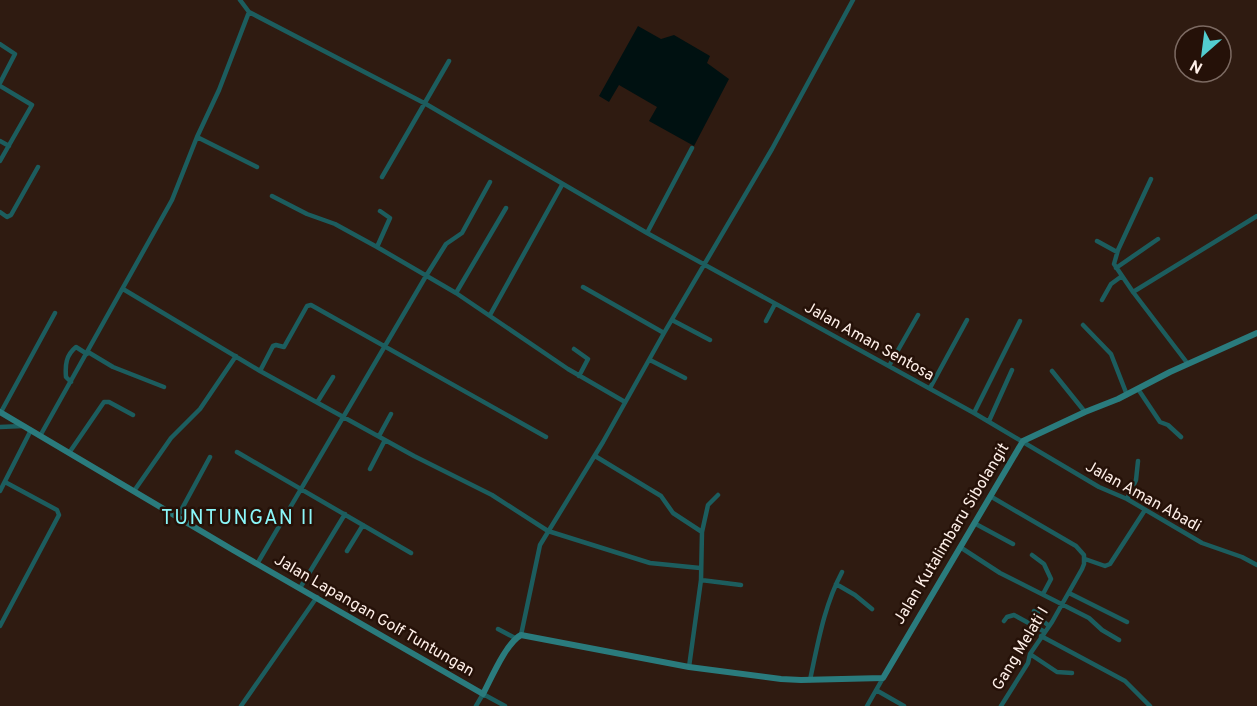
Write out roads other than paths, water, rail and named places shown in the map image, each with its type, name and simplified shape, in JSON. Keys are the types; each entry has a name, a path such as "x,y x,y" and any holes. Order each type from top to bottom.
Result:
{"street":[{"path":"40,436 172,200 219,90 249,12 240,0"},
{"path":"518,637 539,548 595,456 772,149 853,0"},
{"name":"Jalan Aman Sentosa","path":"249,12 426,104 647,233 1023,441"},
{"path":"0,44 15,54 0,84 32,105 0,161"},
{"path":"382,177 449,62"},
{"path":"197,137 257,167"},
{"path":"0,141 9,146"},
{"path":"647,233 692,148"},
{"path":"0,212 7,217 11,215 38,167"},
{"path":"1150,179 1114,259 1116,268 1132,292 1188,364"},
{"path":"257,564 446,243 462,233 490,182"},
{"path":"490,315 562,185"},
{"path":"272,196 307,214 335,224 377,247 456,293 579,376 626,402"},
{"path":"456,293 506,208"},
{"path":"377,247 390,218 380,211"},
{"path":"1132,292 1257,216"},
{"path":"1116,268 1158,239"},
{"path":"1097,241 1130,258"},
{"path":"1102,300 1111,284 1122,276"},
{"path":"583,286 664,333"},
{"path":"123,289 260,371 385,440 492,495 548,531 650,564 700,568"},
{"path":"766,321 775,304"},
{"path":"260,371 274,345 284,347 309,305 546,437"},
{"path":"0,412 55,312"},
{"path":"889,366 918,315"},
{"path":"672,320 710,340"},
{"path":"930,388 967,320"},
{"path":"974,412 1020,321"},
{"path":"1083,325 1111,354 1127,395"},
{"name":"Jalan Kutalimbaru Sibolangit","path":"884,678 1023,441 1127,395 1257,333"},
{"path":"71,382 66,377 65,364 76,347 113,367 164,387"},
{"path":"574,349 588,359 579,376"},
{"path":"134,491 171,438 200,409 236,356"},
{"path":"650,360 685,378"},
{"path":"988,421 1012,370"},
{"path":"1052,371 1085,412"},
{"path":"318,401 333,377"},
{"path":"1138,389 1160,423 1168,425 1180,437"},
{"path":"69,453 104,402 109,402 133,415"},
{"name":"Jalan Lapangan Golf Tuntungan","path":"0,412 483,694 518,637"},
{"path":"379,436 391,414"},
{"path":"0,427 23,426"},
{"path":"0,491 31,430"},
{"path":"370,469 385,440"},
{"name":"Jalan Aman Abadi","path":"1023,441 1085,480 1127,499 1202,543 1242,557 1257,565"},
{"path":"237,452 411,553"},
{"path":"595,456 661,496 673,513 702,532"},
{"path":"178,516 210,457"},
{"path":"1127,499 1136,480 1138,461"},
{"path":"0,626 59,515 57,510 5,482"},
{"path":"688,667 701,579 702,532 708,505 718,495"},
{"path":"990,496 1076,546 1081,550 1085,559 1105,566 1110,564 1144,510"},
{"path":"300,588 345,514"},
{"path":"974,523 1013,544"},
{"path":"347,551 363,525"},
{"path":"960,547 1000,573 1089,618 1102,630 1119,640"},
{"path":"1032,555 1044,564 1051,579 1043,594"},
{"name":"Gang Melati I","path":"1001,706 1028,663 1030,654 1069,593 1085,559"},
{"path":"810,680 825,612 842,572"},
{"path":"701,579 741,585"},
{"path":"836,584 855,595 872,609"},
{"path":"1069,593 1127,622"},
{"path":"240,706 317,597"},
{"path":"1034,611 1049,626"},
{"path":"1005,621 1007,617 1014,615 1125,681 1150,706"},
{"path":"498,629 518,637 688,667 781,679 884,678"},
{"path":"1030,654 1057,672 1072,673"},
{"path":"867,706 884,678"},
{"path":"876,690 904,706"},
{"path":"476,706 483,694 505,706"},
{"path":"491,706 494,700"}],"district":[{"name":"TUNTUNGAN II","path":"238,519"}]}
